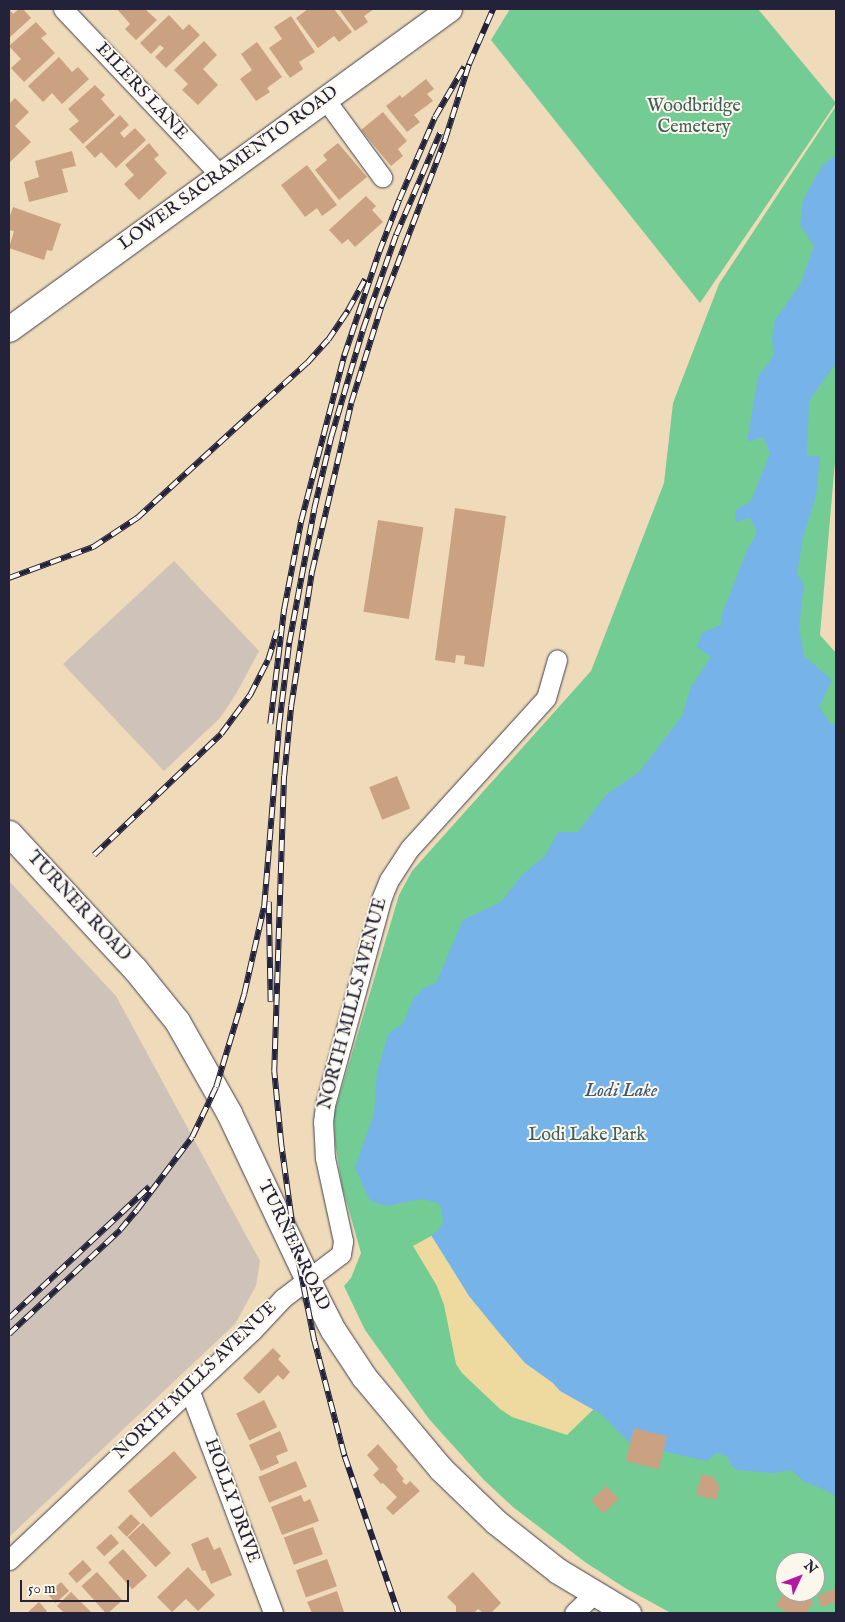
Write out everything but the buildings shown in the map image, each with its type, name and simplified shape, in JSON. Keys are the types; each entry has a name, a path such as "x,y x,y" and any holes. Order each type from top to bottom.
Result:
{"main road":[{"name":"LOWER SACRAMENTO ROAD","path":"9,329 449,9"},
{"name":"TURNER ROAD","path":"9,833 135,969 177,1021 229,1113 307,1278 351,1359 382,1399 441,1469 517,1540 594,1594 628,1613"}],"street":[{"name":"EILERS LANE","path":"63,9 220,175"},
{"path":"325,99 382,177"},
{"name":"NORTH MILLS AVENUE","path":"9,1560 283,1298 307,1278 337,1259 343,1248 322,1139 325,1105 375,917 385,888 410,848 539,707 551,686 557,660"},
{"name":"HOLLY DRIVE","path":"189,1389 273,1613"},
{"path":"574,1613 594,1594"}],"shaded area":[{"path":"174,561 259,651 236,694 220,718 164,771 63,664"},
{"path":"9,881 116,996 260,1261 256,1286 235,1324 9,1537"}],"green space":[{"name":"Woodbridge Cemetery","path":"510,9 758,9 836,103 700,303 491,40"},
{"name":"Lodi Lake","path":"836,106 836,450 820,635 836,653 836,1613 671,1613 625,1588 585,1562 513,1507 484,1480 429,1419 365,1330 344,1286 351,1278 361,1253 342,1186 335,1142 334,1114 399,895 412,871 591,671 664,483 673,403 719,284"}],"sand":[{"path":"440,1231 601,1402 567,1435 512,1417 500,1409 462,1373 456,1364 444,1305 437,1286 413,1246"}],"water":[{"name":"Lodi Lake","path":"836,155 836,363 809,401 807,456 820,456 816,496 803,537 797,575 804,583 799,628 804,656 832,680 819,707 831,724 836,724 836,1498 830,1492 803,1481 791,1470 775,1473 737,1470 731,1466 728,1457 716,1453 707,1461 631,1444 601,1414 560,1391 553,1383 525,1363 469,1296 431,1235 439,1230 443,1222 441,1207 436,1202 421,1199 387,1206 370,1200 355,1167 374,1114 377,1072 389,1033 403,1024 413,999 424,988 436,983 463,920 501,902 522,875 545,856 558,832 578,832 606,795 640,771 682,716 691,687 711,657 697,647 702,633 721,625 722,614 747,550 757,532 750,518 735,522 736,510 751,501 770,453 763,437 747,442 758,377 774,355 772,339 775,320 800,285 814,246 800,225 803,200 822,166"}],"railway":[{"path":"398,1613 344,1455 314,1341 294,1239 281,1144 274,1071 284,776 291,706 312,571 351,403 381,307 445,139 469,64 493,9"},
{"path":"270,724 284,609 301,521 344,356 379,252 399,200 435,117 464,67"},
{"path":"9,1334 120,1230 137,1210 192,1137 216,1087 244,994 264,906 279,724 289,643 314,509 331,437 363,329 396,235 440,133"},
{"path":"9,578 93,547 137,518 307,363 328,340 348,310 365,279"},
{"path":"94,855 221,734 250,695 268,660 277,631"},
{"path":"269,902 271,1002"},
{"path":"9,1318 149,1187"}],"park label":[{"name":"Lodi Lake Park","path":"587,1136"}]}
